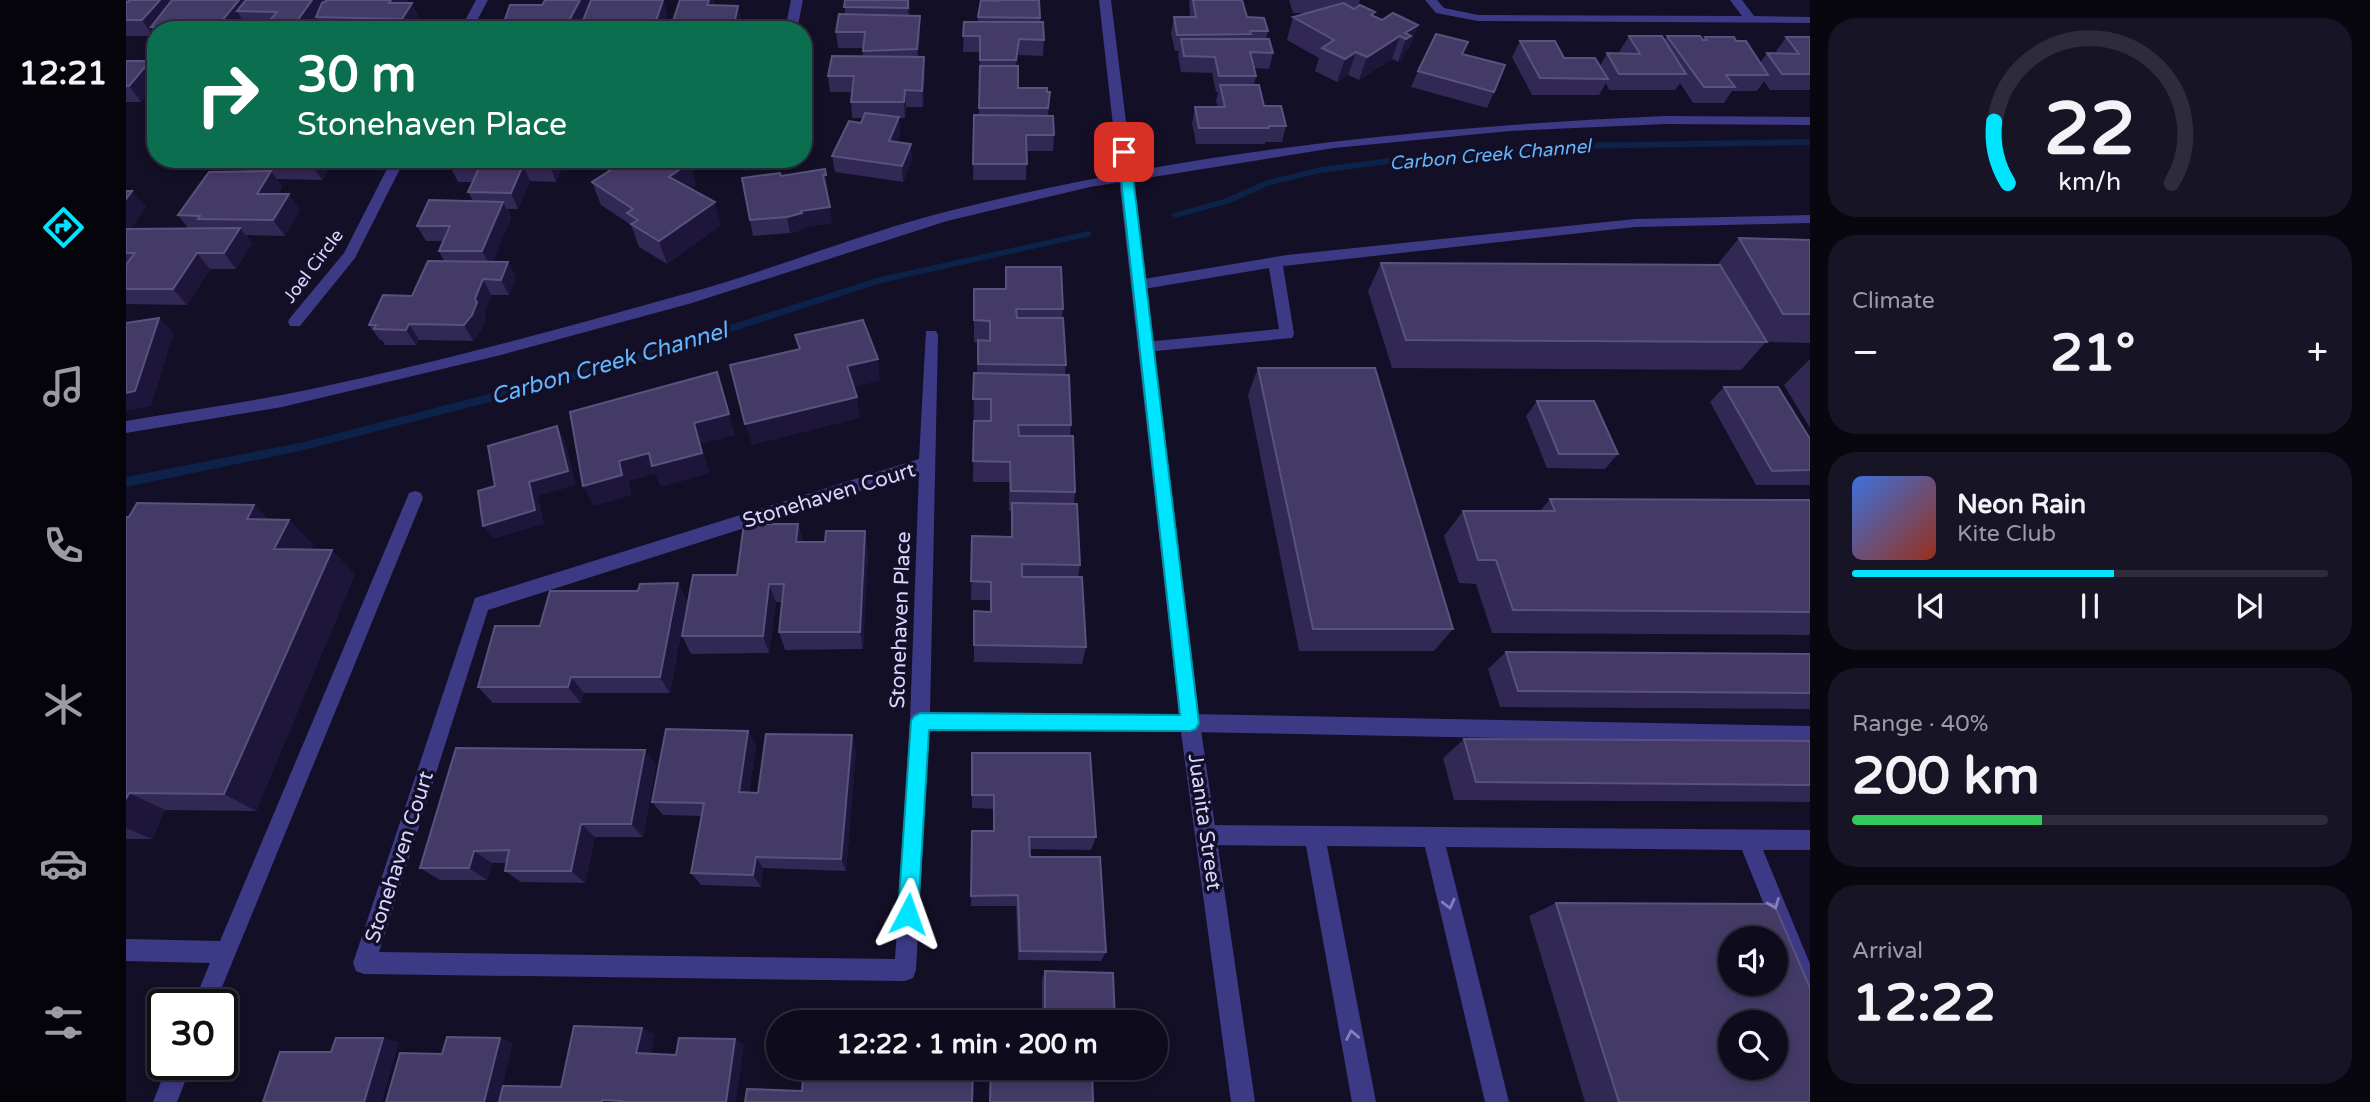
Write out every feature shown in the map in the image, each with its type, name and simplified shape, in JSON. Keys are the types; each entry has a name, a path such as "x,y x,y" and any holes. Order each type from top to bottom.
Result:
{"street":[{"path":"471,21 482,0"},
{"path":"793,21 797,0"},
{"name":"Juanita Street","path":"1105,0 1190,723 1243,1102"},
{"path":"1430,0 1440,11 1478,18 1810,20"},
{"path":"1736,0 1751,20"},
{"path":"126,427 282,401 501,349 687,299 944,217 1090,183 1334,144 1510,127 1665,120 1810,121"},
{"name":"Joel Circle","path":"295,321 350,255 394,168"},
{"path":"1138,285 1275,262 1635,223 1810,219"},
{"path":"1145,347 1287,334 1275,262"},
{"name":"Stonehaven Place","path":"932,335 920,721 1190,723 1810,735"},
{"name":"Stonehaven Court","path":"920,721 905,970 364,963 481,604 928,463"},
{"path":"210,989 415,498"},
{"path":"1207,835 1810,840"},
{"path":"1315,837 1364,1102"},
{"path":"1433,838 1497,1102"},
{"path":"1748,840 1810,991"},
{"path":"126,950 226,952"},
{"path":"165,1102 174,1080"}],"building":[{"path":"160,0 142,20 126,20 126,2"},
{"path":"172,0 239,0 222,21 156,21"},
{"path":"246,0 312,0 297,21 270,20 277,12 237,11"},
{"path":"328,0 391,0 389,3 412,3 402,19 316,17 322,3"},
{"path":"545,0 580,0 569,21 504,21 510,5 542,5"},
{"path":"591,0 663,0 656,21 583,21"},
{"path":"680,0 709,0 707,5 738,6 735,21 673,21"},
{"path":"845,0 908,0 908,8 844,7"},
{"path":"981,0 1039,0 1040,18 978,17"},
{"path":"1193,0 1242,0 1247,17 1264,18 1268,31 1250,31 1251,34 1177,35 1174,17 1196,17"},
{"path":"1343,3 1354,9 1360,5 1375,12 1371,15 1382,20 1393,13 1418,25 1405,33 1411,36 1406,39 1400,36 1367,57 1356,52 1345,59 1322,48 1334,40 1293,17"},
{"path":"839,14 920,16 917,49 863,51 865,32 836,32"},
{"path":"964,22 1043,22 1044,40 1019,39 1016,60 980,60 980,36 963,36"},
{"path":"1436,34 1468,42 1462,54 1505,65 1494,92 1418,71"},
{"path":"1629,36 1662,36 1686,74 1619,74 1607,53 1640,54"},
{"path":"1667,36 1700,36 1703,40 1707,40 1705,37 1734,37 1736,41 1746,41 1768,75 1726,75 1735,87 1704,87"},
{"path":"1786,37 1810,37 1810,74 1782,74 1767,53 1799,54"},
{"path":"1181,39 1269,39 1273,53 1250,52 1256,76 1219,76 1215,57 1184,56"},
{"path":"1520,41 1555,41 1564,58 1595,58 1608,79 1540,78"},
{"path":"832,56 924,57 922,91 905,90 904,102 851,102 854,76 828,76"},
{"path":"126,61 147,61 129,86 126,86"},
{"path":"980,66 1018,66 1018,88 1047,88 1047,92 1050,92 1048,108 979,108"},
{"path":"1220,85 1259,85 1264,106 1281,106 1286,126 1199,128 1195,107 1225,107"},
{"path":"865,113 899,117 889,141 911,144 902,166 832,156 849,121 861,123"},
{"path":"974,115 1053,116 1054,135 1026,135 1027,164 973,164"},
{"path":"479,168 522,168 511,193 468,192"},
{"path":"614,168 682,168 669,177 715,202 659,241 631,224 638,220 627,213 633,209 592,182"},
{"path":"825,169 826,175 823,175 830,207 801,211 802,213 787,217 750,220 742,178 780,173 781,176"},
{"path":"271,171 257,194 289,194 273,220 198,219 200,216 178,215 209,172"},
{"path":"429,200 503,202 482,251 439,251 450,226 417,226"},
{"path":"240,228 224,253 197,253 173,289 126,289 126,265 135,253 126,253 126,229"},
{"path":"1739,238 1810,240 1810,314 1783,314"},
{"path":"428,261 508,262 501,280 483,279 472,315 464,325 409,324 406,330 374,329 376,325 369,325 383,295 412,296"},
{"path":"1381,263 1720,265 1767,342 1406,340"},
{"path":"1006,267 1061,267 1063,309 1016,309 1017,318 1063,318 1066,365 978,364 978,340 990,341 990,321 974,320 974,289 1006,289"},
{"path":"159,318 135,391 126,393 126,323"},
{"path":"863,320 878,359 847,366 857,397 745,424 730,365 800,349 795,335"},
{"path":"1258,368 1375,368 1453,629 1313,629"},
{"path":"717,372 729,414 694,423 702,453 652,466 649,453 619,461 622,475 583,486 570,412"},
{"path":"974,373 1069,375 1071,425 1018,425 1019,436 1073,436 1075,492 1011,491 1010,462 973,461 974,421 991,421 991,399 973,399"},
{"path":"1724,387 1778,387 1810,439 1810,470 1772,471"},
{"path":"1537,401 1594,401 1618,454 1559,454"},
{"path":"557,426 568,471 529,482 535,510 483,526 478,491 495,486 488,446"},
{"path":"1550,499 1810,500 1810,612 1513,610 1496,560 1478,560 1463,511 1555,511"},
{"path":"137,503 254,505 247,519 289,520 274,549 332,550 224,794 129,793 126,799 126,517 129,517"},
{"path":"1012,503 1077,504 1080,565 1022,564 1022,577 1082,577 1086,647 974,645 974,611 991,612 991,582 971,581 972,536 1012,537"},
{"path":"744,524 798,524 796,542 825,542 826,531 865,531 860,632 779,632 784,584 769,584 763,636 682,636 693,575 737,575"},
{"path":"678,583 660,677 571,677 568,687 478,687 495,626 540,626 550,591 638,591 640,584"},
{"path":"1506,652 1810,654 1810,693 1518,691"},
{"path":"666,729 748,731 739,792 758,793 766,734 852,735 841,859 756,857 753,875 691,873 704,803 652,802"},
{"path":"1464,739 1810,741 1810,785 1476,782"},
{"path":"456,748 645,750 631,824 581,824 571,871 505,871 509,850 474,851 469,868 420,868"},
{"path":"972,753 1090,753 1096,837 1029,837 1030,857 1100,857 1106,952 1020,951 1018,895 971,896 972,831 994,831 994,795 972,795"},
{"path":"1556,903 1774,904 1783,926 1718,926 1718,996 1788,996 1788,937 1810,988 1810,1102 1619,1102"},
{"path":"1045,971 1113,973 1115,1010 1045,1010"},
{"path":"574,1026 642,1028 636,1053 676,1055 679,1038 735,1039 726,1102 499,1102 503,1086 561,1087"},
{"path":"447,1037 500,1038 484,1102 386,1102 400,1053 442,1054"},
{"path":"336,1038 383,1038 364,1102 263,1102 280,1052 331,1052"},
{"path":"803,1080 973,1080 972,1102 745,1102 747,1089 802,1091"},
{"path":"991,1080 1092,1080 1093,1102 990,1102"}],"waterway":[{"name":"Carbon Creek Channel","path":"1176,215 1227,201 1267,183 1321,170 1397,160 1569,146 1810,142"},
{"name":"Carbon Creek Channel","path":"126,482 304,446 621,364 880,280 1088,234"}],"route":[{"path":"908,914 920,721 1190,723 1124,152"}]}
